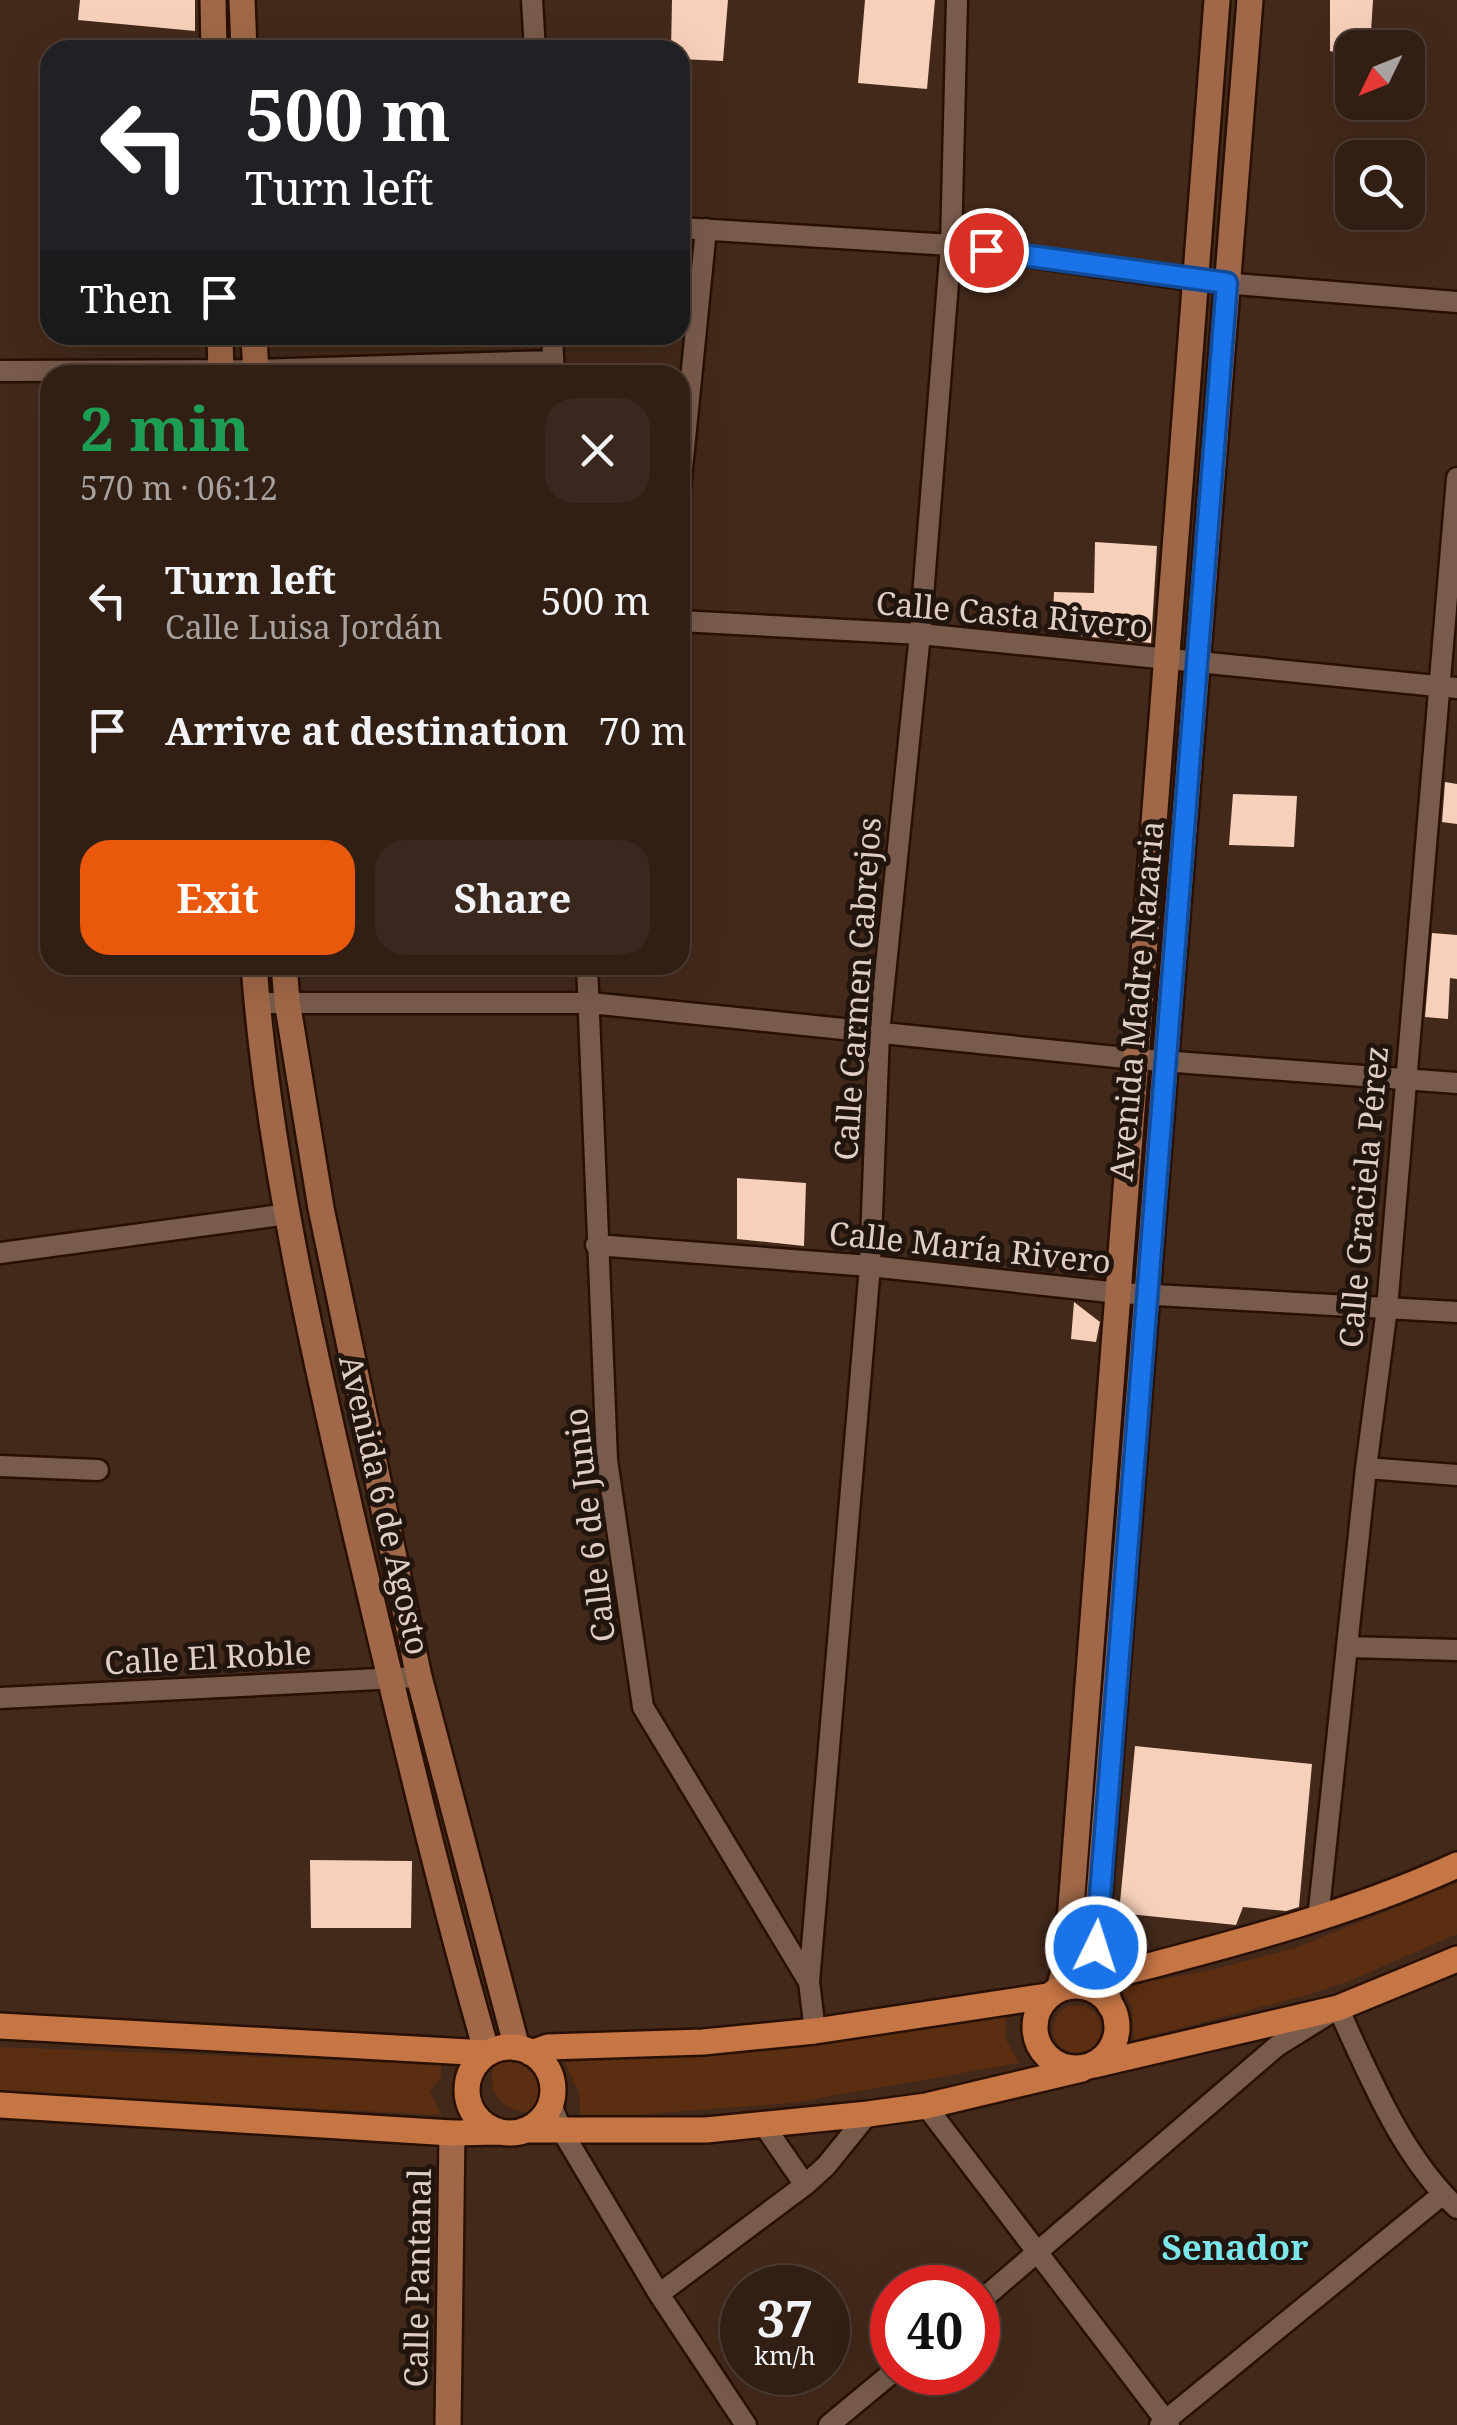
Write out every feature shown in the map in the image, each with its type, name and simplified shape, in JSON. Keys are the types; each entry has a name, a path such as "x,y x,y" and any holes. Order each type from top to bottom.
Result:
{"main road":[{"path":"0,2026 487,2053 703,2042 816,2031 1060,1990 1088,1988 1110,2005 1117,2032 1113,2046 1088,2067 1058,2065 1039,2048 1034,2022 1060,1990 1318,1919 1393,1894 1457,1865"},
{"path":"0,2105 452,2133 706,2130 868,2114 926,2106 1338,2008 1457,1959"},
{"path":"487,2053 469,2077 470,2104 481,2122 512,2131 541,2120 551,2104 553,2089 548,2070 524,2051"},
{"path":"452,2133 470,2104"}],"street":[{"path":"212,0 214,40"},
{"path":"242,0 244,40"},
{"path":"532,0 535,40"},
{"name":"Calle Carmen Cabrejos","path":"809,1982 870,1266 879,1033 920,634 951,245 956,0"},
{"name":"Avenida Madre Nazaria","path":"1060,1990 1069,1940 1217,0"},
{"name":"Avenida Madre Nazaria","path":"1110,2005 1096,1947 1250,0"},
{"path":"690,228 951,245 1198,280 1457,302"},
{"path":"690,389 706,229"},
{"path":"0,371 40,371"},
{"name":"Calle Graciela Pérez","path":"1318,1919 1366,1468 1388,1308 1404,1079 1449,687 1457,478"},
{"name":"Calle Casta Rivero","path":"690,622 920,634 1449,687"},
{"name":"Avenida 6 de Agosto","path":"255,975 288,1214 339,1462 390,1679 487,2053"},
{"name":"Avenida 6 de Agosto","path":"285,975 321,1208 418,1677 524,2051"},
{"name":"Calle 6 de Junio","path":"588,975 607,1460 644,1707 809,1982 816,2031"},
{"path":"257,1003 590,1003 1136,1059 1457,1083"},
{"path":"0,1253 288,1214"},
{"name":"Calle María Rivero","path":"596,1246 870,1266 1119,1293 1457,1312"},
{"path":"0,1466 98,1470"},
{"path":"1366,1468 1457,1475"},
{"path":"1348,1647 1457,1650"},
{"name":"Calle El Roble","path":"0,1698 418,1677"},
{"path":"926,2106 1038,2254 1165,2424 1450,2201 1403,2139 1338,2008 1277,2046 1038,2254 1000,2285"},
{"path":"551,2104 562,2132 659,2294 746,2425"},
{"path":"659,2294 806,2185 868,2114"},
{"path":"762,2124 806,2185"},
{"name":"Calle Pantanal","path":"448,2425 452,2133"},
{"path":"829,2425 870,2391"}],"shaded area":[{"path":"1457,1883 1457,1934 1304,1996 1134,2040 1132,2006 1119,1987 1211,1970 1295,1948"},
{"path":"1077,2005 1094,2012 1101,2029 1094,2046 1077,2053 1060,2046 1053,2029 1060,2012"},
{"path":"1006,2016 1005,2038 1019,2063 792,2103 581,2119 579,2093 565,2062 813,2045"},
{"path":"0,2047 441,2064 441,2077 430,2091 441,2115 0,2092"},
{"path":"508,2056 530,2062 543,2080 540,2108 533,2113 505,2105 495,2092 494,2063"}],"building":[{"path":"80,0 195,0 195,31 78,20"},
{"path":"672,0 728,0 723,61 690,59 690,40 671,40"},
{"path":"865,0 935,0 927,89 858,83"},
{"path":"1330,0 1373,0 1371,30 1335,30 1335,52 1330,51"},
{"path":"1095,542 1157,546 1151,643 1052,633 1054,592 1094,593"},
{"path":"1445,782 1457,784 1457,824 1442,822"},
{"path":"1233,794 1297,796 1294,847 1229,845"},
{"path":"1432,933 1457,935 1457,979 1450,978 1448,1019 1425,1017"},
{"path":"737,1178 806,1183 804,1246 737,1239"},
{"path":"1074,1302 1100,1322 1096,1342 1071,1339"},
{"path":"1135,1746 1312,1764 1299,1907 1286,1911 1243,1907 1236,1925 1119,1913"},
{"path":"310,1860 412,1861 411,1928 311,1928"}],"district":[{"name":"Senador","path":"1235,2248"}],"route":[{"path":"986,250 1227,283 1096,1947"}]}
